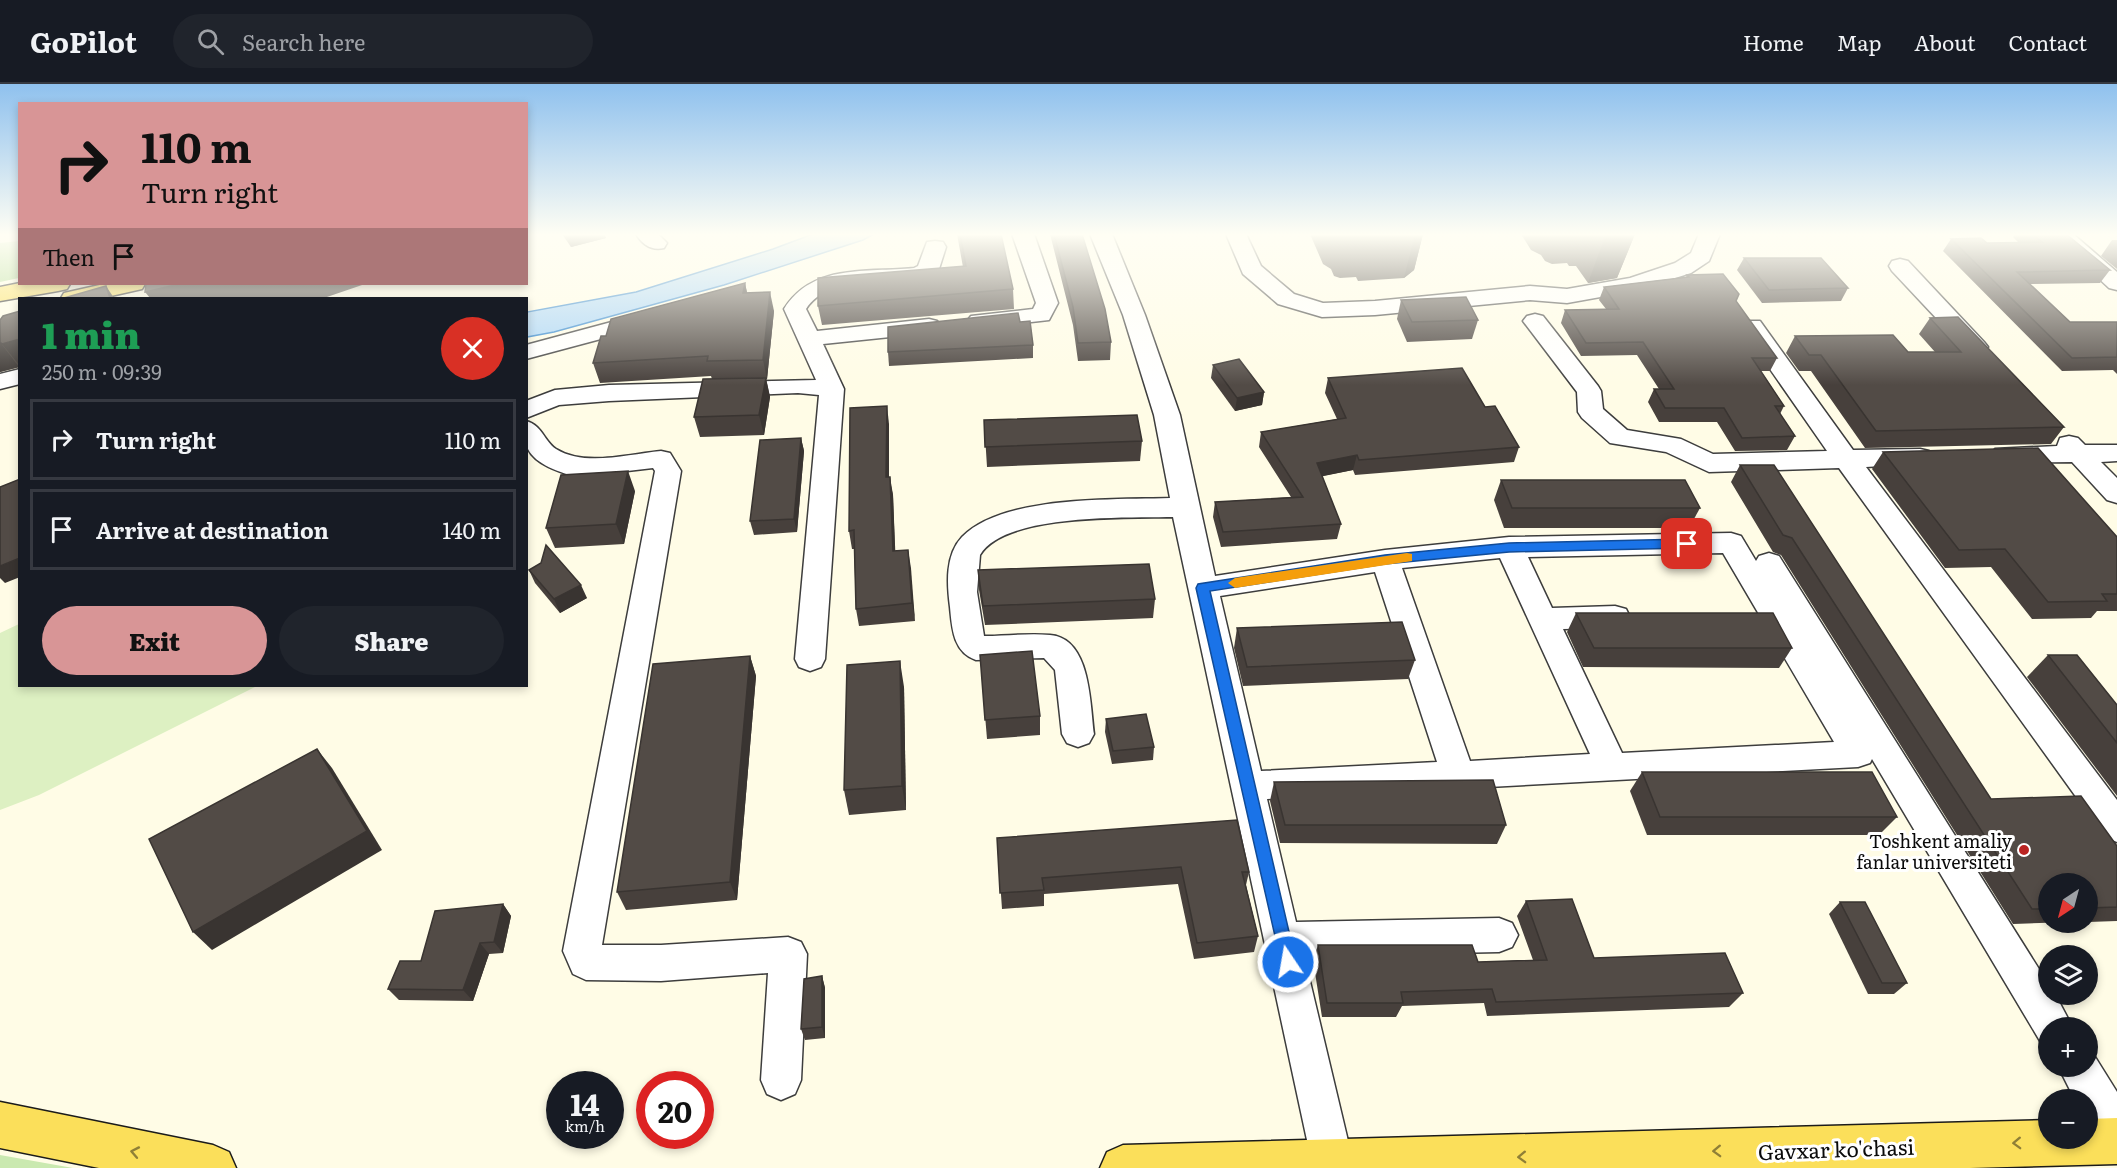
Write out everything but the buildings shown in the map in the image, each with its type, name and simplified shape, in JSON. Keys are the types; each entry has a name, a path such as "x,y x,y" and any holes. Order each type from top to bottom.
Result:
{"main road":[{"path":"0,294 52,285"},
{"path":"77,297 129,285"},
{"path":"0,317 18,312"},
{"path":"0,1125 213,1168"},
{"name":"Gavxar ko'chasi","path":"1123,1168 2117,1141"}],"lane":[{"path":"810,659 832,389 795,309 799,298 808,291 828,285"},
{"path":"809,339 1041,315 1047,303 1041,285"},
{"path":"1122,285 1167,415 1184,507 1203,588 1225,634 1248,786 1332,1162"},
{"path":"1269,285 1286,299 1322,310 1375,308 1530,293 1567,296 1631,285"},
{"path":"1918,285 1989,360"},
{"path":"528,351 670,313"},
{"path":"1743,313 1846,459 2117,827"},
{"path":"1535,321 1589,391 1591,412 1619,437 1672,445 1709,463 2117,453"},
{"path":"0,382 18,377"},
{"path":"528,409 555,398 609,393 798,386 832,389"},
{"path":"2054,428 2117,494"},
{"path":"528,432 545,454 576,468 661,459 668,471 582,951 586,962 661,963 788,954 781,1080"},
{"path":"1078,734 1070,666 1052,646 976,648 970,640 961,578 970,546 992,528 1031,515 1184,507"},
{"path":"1203,588 1385,560 1509,547 1731,543 1858,754 1248,786"},
{"path":"1509,547 1612,767"},
{"path":"1385,560 1458,775"},
{"path":"1769,563 2047,1017"},
{"path":"1739,614 1773,614"},
{"path":"1543,619 1647,616"},
{"path":"1374,629 1409,627"},
{"path":"1283,939 1499,935"},
{"path":"2085,1077 2117,1130"}],"green space":[{"path":"18,624 18,687 255,687 39,795 0,810 0,633"},
{"path":"0,1155 73,1168 0,1168"}],"water":[{"path":"660,285 725,285 554,332 528,337 528,312 636,292"}],"slow traffic":[{"path":"1235,583 1407,558"}],"place":[{"name":"Toshkent amaliy fanlar universiteti","path":"2024,850"}],"route":[{"path":"1288,962 1203,588 1385,560 1509,547 1687,544"}]}
